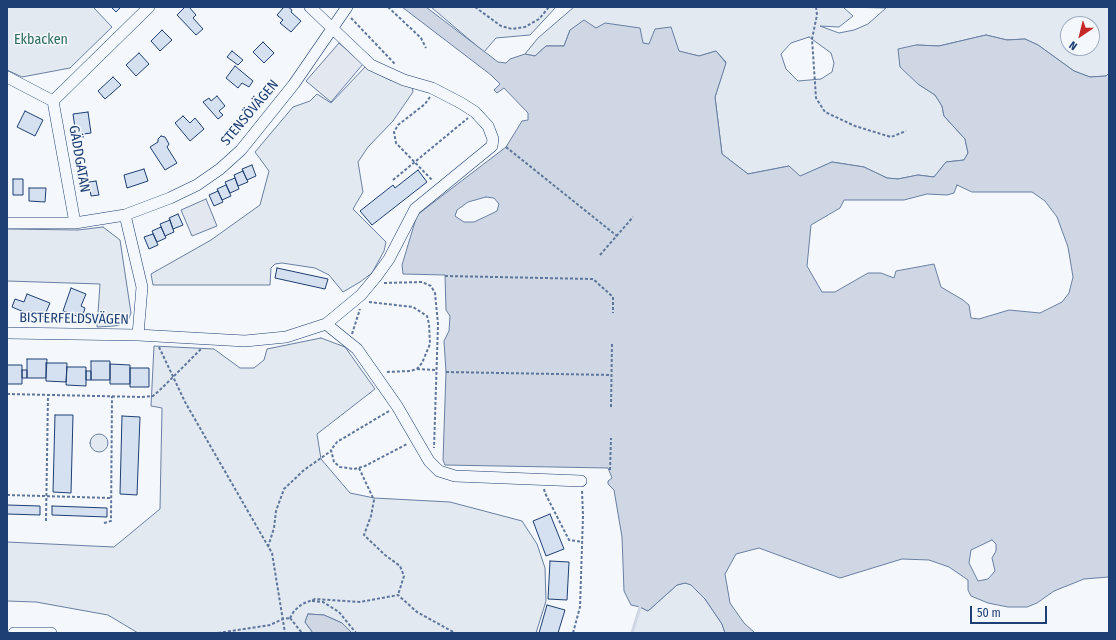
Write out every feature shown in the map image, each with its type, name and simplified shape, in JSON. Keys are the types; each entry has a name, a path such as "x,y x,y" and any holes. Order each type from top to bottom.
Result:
{"street":[{"path":"7,78 53,101 149,7"},
{"path":"138,336 245,341 286,337 326,324 360,300 385,266 415,209 492,146 493,139 488,126 475,112 432,88 404,80 370,65 332,30 310,7"},
{"name":"STENSÖVÄGEN","path":"7,223 75,223 125,215 170,198 197,184 220,169 241,150 273,112 346,9"},
{"name":"GÄDDGATAN","path":"53,101 75,223"},
{"name":"BISTERFELDSVÄGEN","path":"7,334 138,336 142,287 125,215"},
{"path":"326,324 349,342 375,373 417,439 429,461 439,471 455,476 581,481"},
{"path":"14,633 51,633"}],"path":[{"path":"388,7 421,38 426,48"},
{"path":"475,7 501,26 512,29 525,27 539,19 549,7"},
{"path":"816,7 817,15 812,39 816,98 825,112 855,126 891,137 906,131"},
{"path":"346,9 398,67"},
{"path":"432,88 429,99 425,104 398,125 394,132 396,142 439,188"},
{"path":"393,180 475,112"},
{"path":"506,147 616,236"},
{"path":"600,255 633,217"},
{"path":"445,276 594,279 613,297 613,313"},
{"path":"378,283 422,282 434,289 438,324 435,442 433,459 429,461"},
{"path":"349,342 360,300 413,307 426,316 431,334 430,344 425,358 417,369"},
{"path":"152,336 185,402 272,553 285,633"},
{"path":"7,394 152,396 162,388 210,339"},
{"path":"611,407 612,343"},
{"path":"375,373 399,372 417,369 437,370"},
{"path":"446,372 611,375"},
{"path":"46,521 48,395"},
{"path":"104,523 111,521 112,396"},
{"path":"268,547 274,528 276,510 284,489 304,470 331,450 337,442 396,406"},
{"path":"610,470 611,438"},
{"path":"331,450 334,462 340,467 354,469 359,468 417,439"},
{"path":"359,468 374,500 372,516 364,535 384,555 400,566 404,576 398,595"},
{"path":"544,479 545,493 569,540 583,542"},
{"path":"573,633 580,606 584,498 581,481"},
{"path":"7,495 111,498"},
{"path":"290,618 294,611 302,604 315,599 325,598 360,602 398,595"},
{"path":"398,595 417,612 455,633"},
{"path":"311,601 323,602 339,612 356,633"},
{"path":"218,633 270,625 283,619 290,618"},
{"path":"290,618 302,633"}],"green space":[{"name":"Ekbacken","path":"7,7 93,7 112,27 70,68 22,77 7,70"},
{"path":"431,7 556,7 530,35 496,38 484,52"},
{"path":"574,7 843,7 853,16 839,27 820,26 839,33 854,30 868,24 886,8 845,7 1109,7 1109,73 1106,76 1090,77 1074,71 1038,45 1025,39 1007,40 986,35 939,46 916,45 918,84 935,95 942,106 944,116 965,139 968,153 964,160 946,162 934,177 918,175 898,179 887,178 864,167 832,162 799,177 789,166 748,174 722,154 715,97 726,62 716,51 699,56 643,43 596,28 570,30 564,46 546,46 535,56 525,54 538,38","holes":["809,37 831,53 834,63 832,72 821,79 798,81 786,69 781,54 791,43"]},
{"path":"365,67 390,80 412,85 413,92 393,121 368,147 358,162 363,192 353,209 386,242 384,251 372,273 343,292 329,275 315,268 282,263 275,264 271,268 270,285 153,285 151,274 211,240 260,205 269,171 255,152 293,107 310,101 317,94 331,103"},
{"path":"103,227 120,240 131,313 127,323 114,326 97,327 100,284 7,281 7,229 78,230"},
{"path":"321,338 345,347 375,389 317,434 321,459 350,493 374,498 450,502 522,521 537,544 545,568 546,601 536,633 352,633 342,623 324,615 308,614 305,622 313,633 138,633 108,615 36,602 7,601 7,542 114,547 160,509 162,408 151,406 154,346 214,349 240,368 254,368 264,360 267,349"},
{"path":"99,434 103,435 107,439 107,447 103,451 99,452 95,451 91,447 90,443 91,439 95,435"},
{"path":"685,583 691,584 705,599 722,624 725,633 632,633 640,607 648,611 677,585"}],"shaded area":[{"path":"402,7 426,7 498,62 506,63 510,59 525,54 535,56 546,46 564,46 570,30 584,20 596,28 605,23 640,28 643,43 649,44 655,29 671,27 679,51 699,56 716,51 726,63 715,97 722,154 748,174 789,166 800,176 832,162 864,167 887,178 898,179 918,175 934,177 946,162 964,160 968,153 965,139 944,116 942,106 935,95 918,84 900,67 898,49 916,45 939,46 986,35 1007,40 1025,39 1038,45 1074,71 1090,77 1106,76 1109,73 1109,577 1084,579 1054,591 1037,603 1027,607 1008,607 988,603 971,596 968,590 968,580 949,567 929,560 902,559 840,578 759,548 736,554 725,574 730,603 744,623 755,633 725,633 722,624 705,599 691,585 685,583 677,585 648,611 631,605 624,591 622,537 614,490 608,484 608,481 612,478 608,468 445,465 443,460 446,372 444,341 449,331 450,316 446,310 445,275 403,274 402,265 417,215 506,147 522,121 528,120 528,113 504,88 497,93 494,90 500,84 491,75","holes":["957,185 972,192 1032,192 1045,201 1057,217 1068,247 1073,277 1069,293 1062,302 1040,313 1009,310 979,319 971,318 969,305 941,287 934,264 896,271 894,278 881,273 868,273 835,292 822,292 807,266 811,225 840,208 844,200 904,200 927,194 947,195 954,193","486,197 494,198 499,204 497,211 474,222 464,222 455,216 457,210 468,202","992,540 996,544 996,551 992,558 995,571 988,579 978,581 969,563 971,550"]},
{"path":"339,43 363,64 331,102 306,81"},
{"path":"206,199 217,226 192,236 181,210"},
{"path":"308,614 324,615 342,623 352,633 313,633 305,622"}],"building":[{"path":"111,7 121,7 116,12"},
{"path":"185,7 189,7 196,15 193,18 203,29 196,35 177,15"},
{"path":"284,7 288,7 292,10 291,12 301,21 291,32 280,23 283,20 277,15"},
{"path":"162,30 172,40 160,51 151,41"},
{"path":"263,42 274,53 264,63 253,52"},
{"path":"232,51 243,60 238,65 227,57"},
{"path":"139,53 149,64 136,76 126,65"},
{"path":"235,66 253,81 249,87 242,83 238,88 226,78"},
{"path":"113,77 121,85 105,99 98,91"},
{"path":"217,96 225,106 219,111 223,115 218,119 203,102 209,98 211,101"},
{"path":"25,111 43,120 35,136 17,127"},
{"path":"88,112 91,133 76,135 73,114"},
{"path":"183,116 190,123 195,118 204,129 190,141 175,123"},
{"path":"161,136 165,137 169,144 167,147 177,163 165,170 150,147 158,142 158,139"},
{"path":"252,165 256,176 247,180 242,169"},
{"path":"144,169 148,181 127,188 124,175"},
{"path":"418,170 427,182 372,225 360,211 393,185 395,188"},
{"path":"243,171 248,182 238,186 234,175"},
{"path":"235,178 239,189 230,193 225,182"},
{"path":"13,179 23,179 23,195 13,195"},
{"path":"96,181 99,195 91,196 89,182"},
{"path":"226,185 231,196 222,200 217,189"},
{"path":"29,188 46,188 45,202 29,201"},
{"path":"218,191 223,202 214,206 209,195"},
{"path":"178,214 183,225 173,229 169,218"},
{"path":"170,220 174,232 165,236 160,224"},
{"path":"161,227 166,238 157,242 152,231"},
{"path":"153,234 158,245 149,249 144,237"},
{"path":"277,268 328,279 325,289 275,278"},
{"path":"71,288 86,294 81,306 85,308 82,318 63,311"},
{"path":"27,294 50,303 44,317 31,312 31,315 12,307 15,299 24,302"},
{"path":"27,359 47,359 46,378 27,378"},
{"path":"91,361 110,361 110,380 91,380"},
{"path":"46,363 67,363 66,382 46,381"},
{"path":"110,364 130,365 130,384 110,384"},
{"path":"7,365 22,365 22,384 7,384"},
{"path":"67,367 86,367 86,386 66,385"},
{"path":"130,368 149,368 149,387 130,387"},
{"path":"22,370 27,370 27,378 22,378"},
{"path":"86,371 91,371 91,380 86,380"},
{"path":"55,415 73,415 71,493 53,492"},
{"path":"122,416 140,417 137,495 120,494"},
{"path":"7,505 40,506 40,515 7,514"},
{"path":"52,506 107,508 107,517 52,515"},
{"path":"550,514 564,549 546,556 533,521"},
{"path":"550,561 569,562 567,600 548,599"},
{"path":"547,605 565,610 558,633 539,633"}],"waterway":[{"path":"632,633 640,607"}]}
